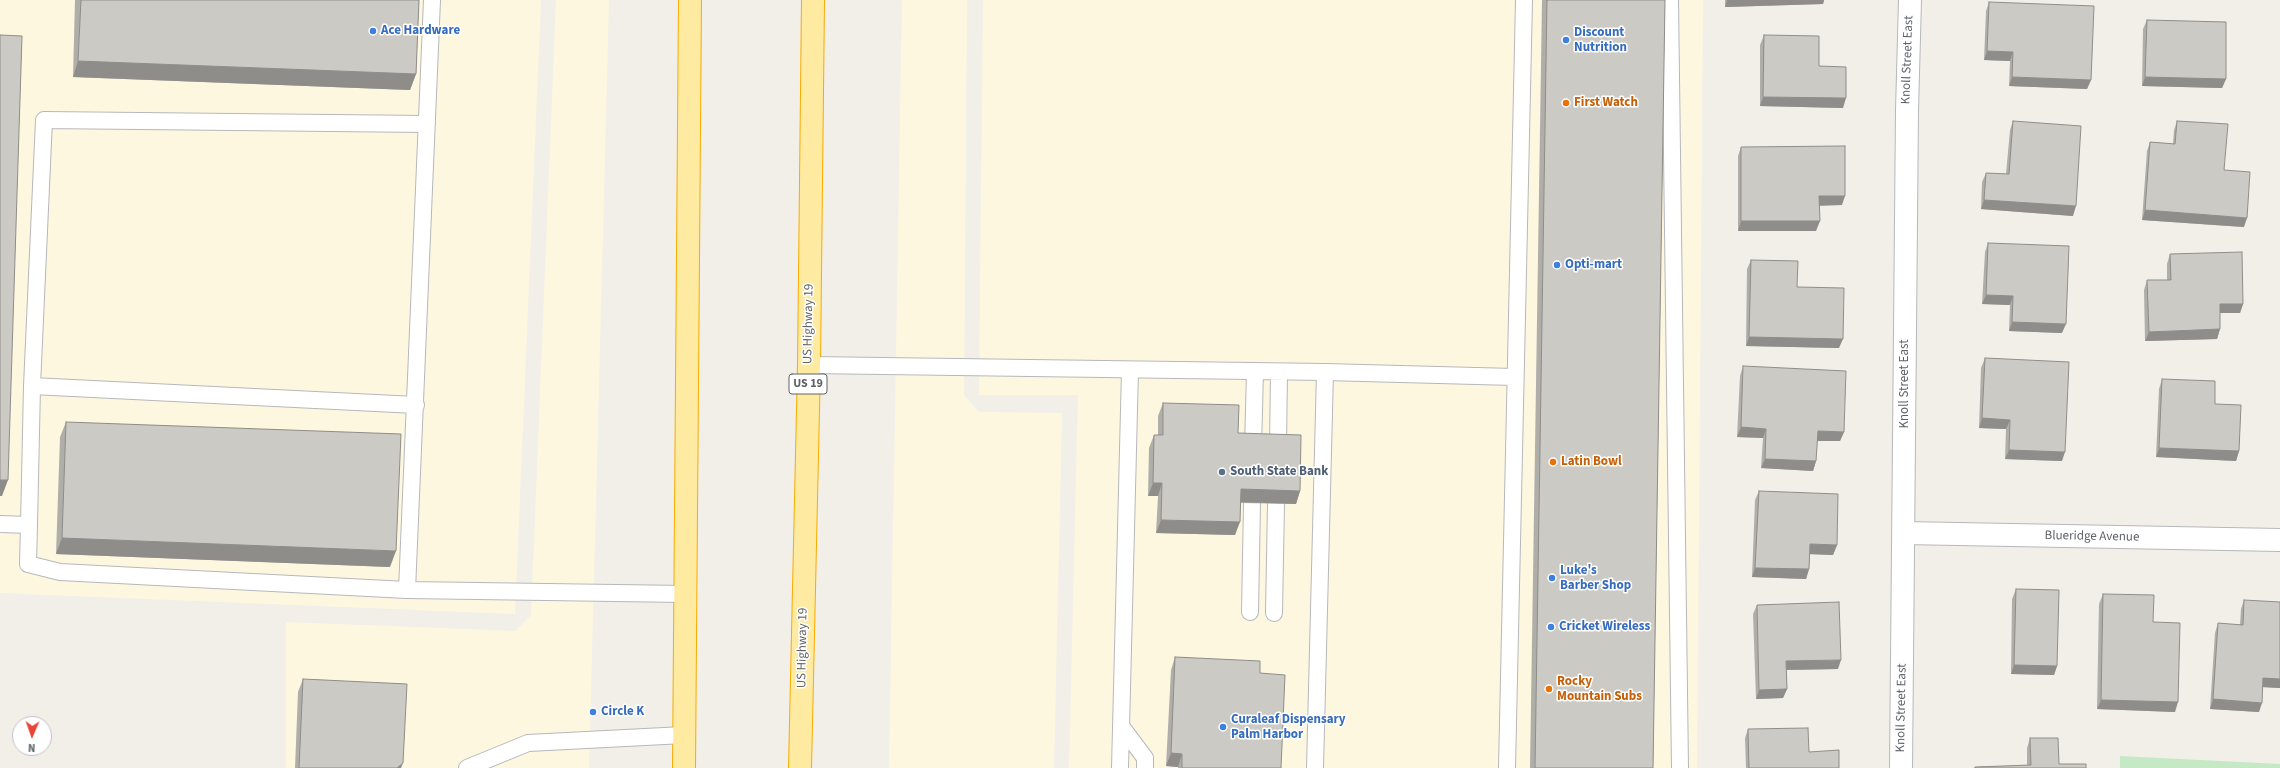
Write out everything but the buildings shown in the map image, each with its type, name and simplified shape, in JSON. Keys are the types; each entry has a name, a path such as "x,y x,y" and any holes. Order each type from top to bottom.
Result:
{"highway":[{"path":"684,768 690,0"},
{"name":"US Highway 19","path":"800,768 809,365 814,0"}],"street":[{"name":"Knoll Street East","path":"1901,768 1907,111 1910,0"},
{"name":"Blueridge Avenue","path":"1904,533 2280,540"}],"lane":[{"path":"407,590 432,0"},
{"path":"1507,768 1514,376 1524,0"},
{"path":"1670,0 1680,768"},
{"path":"427,124 44,120 32,386 28,564 60,572 407,590 685,594"},
{"path":"809,365 1514,376"},
{"path":"1120,768 1130,370"},
{"path":"1253,447 1255,372"},
{"path":"1278,447 1279,372"},
{"path":"1315,768 1325,372"},
{"path":"32,386 416,405"},
{"path":"1250,612 1252,503"},
{"path":"1274,613 1276,504"},
{"path":"0,524 29,525"},
{"path":"1121,726 1145,758 1145,768"},
{"path":"467,768 528,743 684,735"}],"shaded area":[{"path":"0,0 541,0 515,614 0,593"},
{"path":"556,0 609,0 589,768 286,768 286,622 515,631 531,615"},
{"path":"902,0 967,0 964,395 979,412 1062,413 1054,768 889,768"},
{"path":"983,0 1703,0 1697,768 1069,768 1078,395 979,395"}],"green space":[{"path":"2120,756 2280,764 2280,768 2120,768"}],"place":[{"name":"Ace Hardware","path":"373,31"},
{"name":"Discount Nutrition","path":"1566,40"},
{"name":"First Watch","path":"1566,103"},
{"name":"Opti-mart","path":"1557,265"},
{"name":"Latin Bowl","path":"1553,462"},
{"name":"South State Bank","path":"1222,472"},
{"name":"Luke's Barber Shop","path":"1552,578"},
{"name":"Cricket Wireless","path":"1551,627"},
{"name":"Rocky Mountain Subs","path":"1549,689"},
{"name":"Circle K","path":"593,712"},
{"name":"Curaleaf Dispensary Palm Harbor","path":"1223,727"}]}
